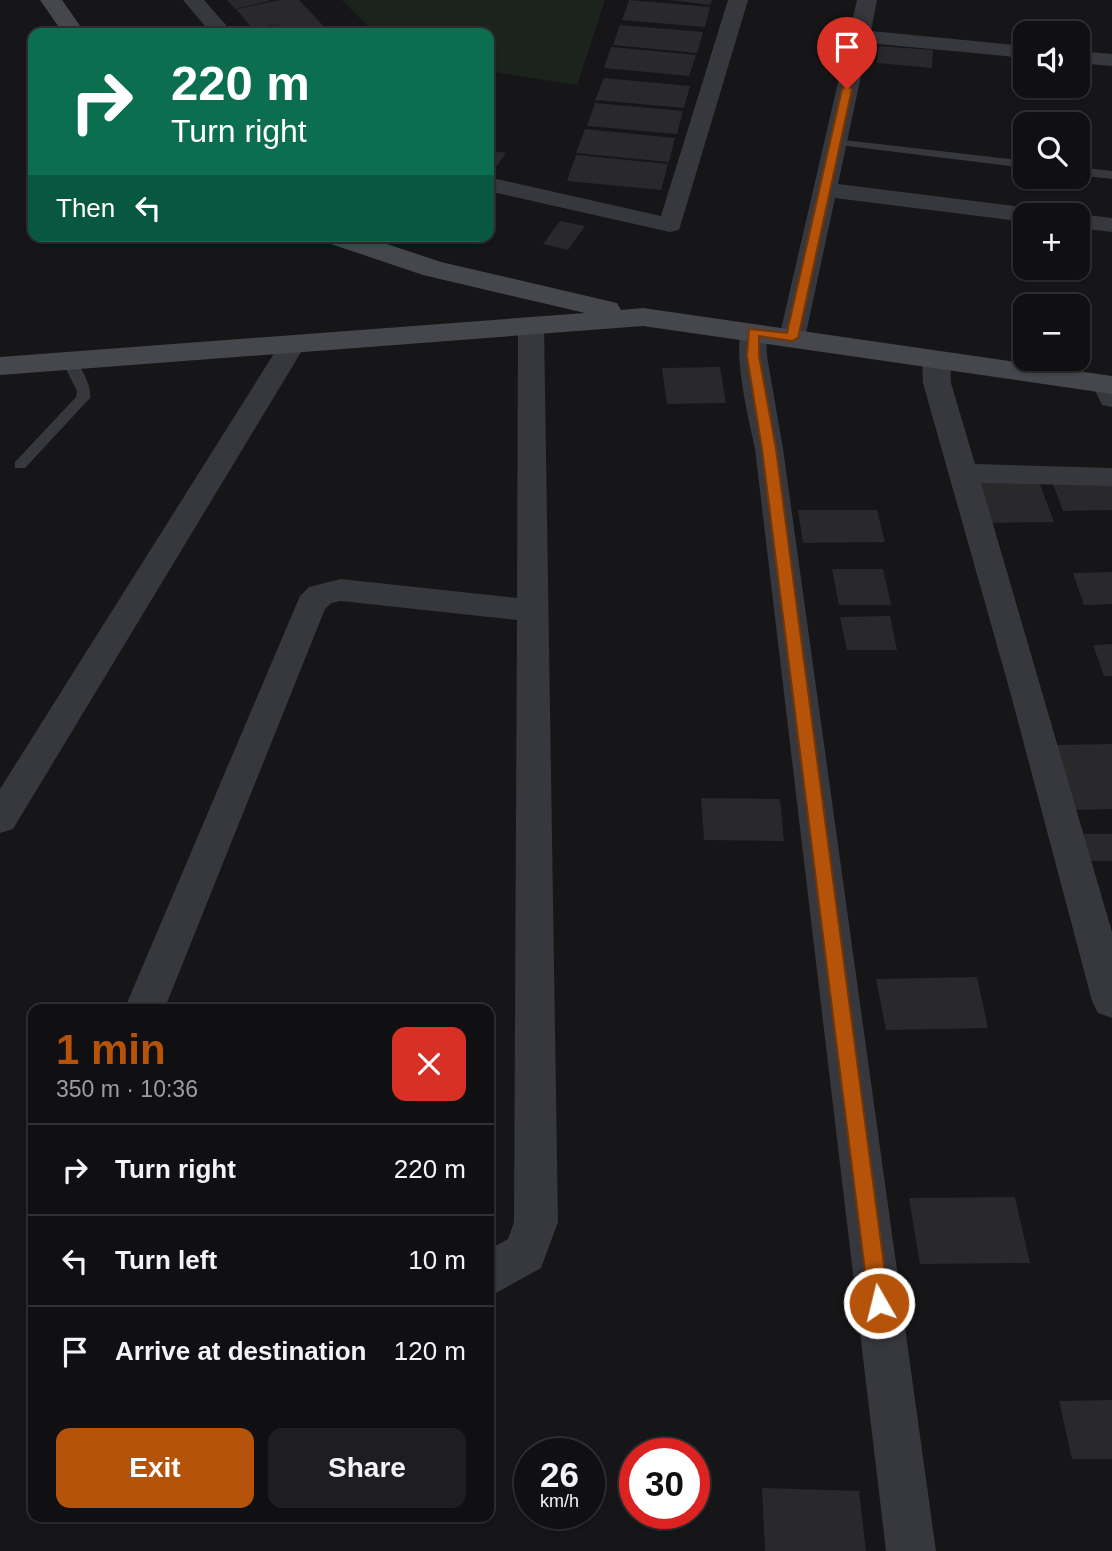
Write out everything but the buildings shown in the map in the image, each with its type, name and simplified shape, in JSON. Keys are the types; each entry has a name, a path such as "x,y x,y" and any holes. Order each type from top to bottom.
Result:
{"main road":[{"path":"51,0 71,28"},
{"path":"353,242 433,269 643,317 936,360 1110,389"},
{"path":"0,366 643,317"}],"street":[{"path":"193,0 218,28"},
{"path":"494,185 670,225 738,0"},
{"path":"792,338 827,190 867,0"},
{"path":"859,36 1013,51"},
{"path":"1090,58 1112,60"},
{"path":"827,190 1013,213"},
{"path":"1090,222 1112,225"},
{"path":"494,1272 524,1253 536,1222 531,326"},
{"path":"754,332 753,356 769,449 911,1551"},
{"path":"0,819 293,344"},
{"path":"936,360 937,383 1112,1001"},
{"path":"963,473 1112,477"},
{"path":"146,1004 311,604 320,595 341,590 532,611"}],"lane":[{"path":"835,142 1013,163"},
{"path":"1090,172 1112,175"},
{"path":"20,465 83,398 84,391 69,361"}],"shaded area":[{"path":"342,0 605,0 577,85 494,72 494,28 370,28"}],"route":[{"path":"847,89 827,190 792,338 754,332 753,356 769,449 879,1303"}]}
